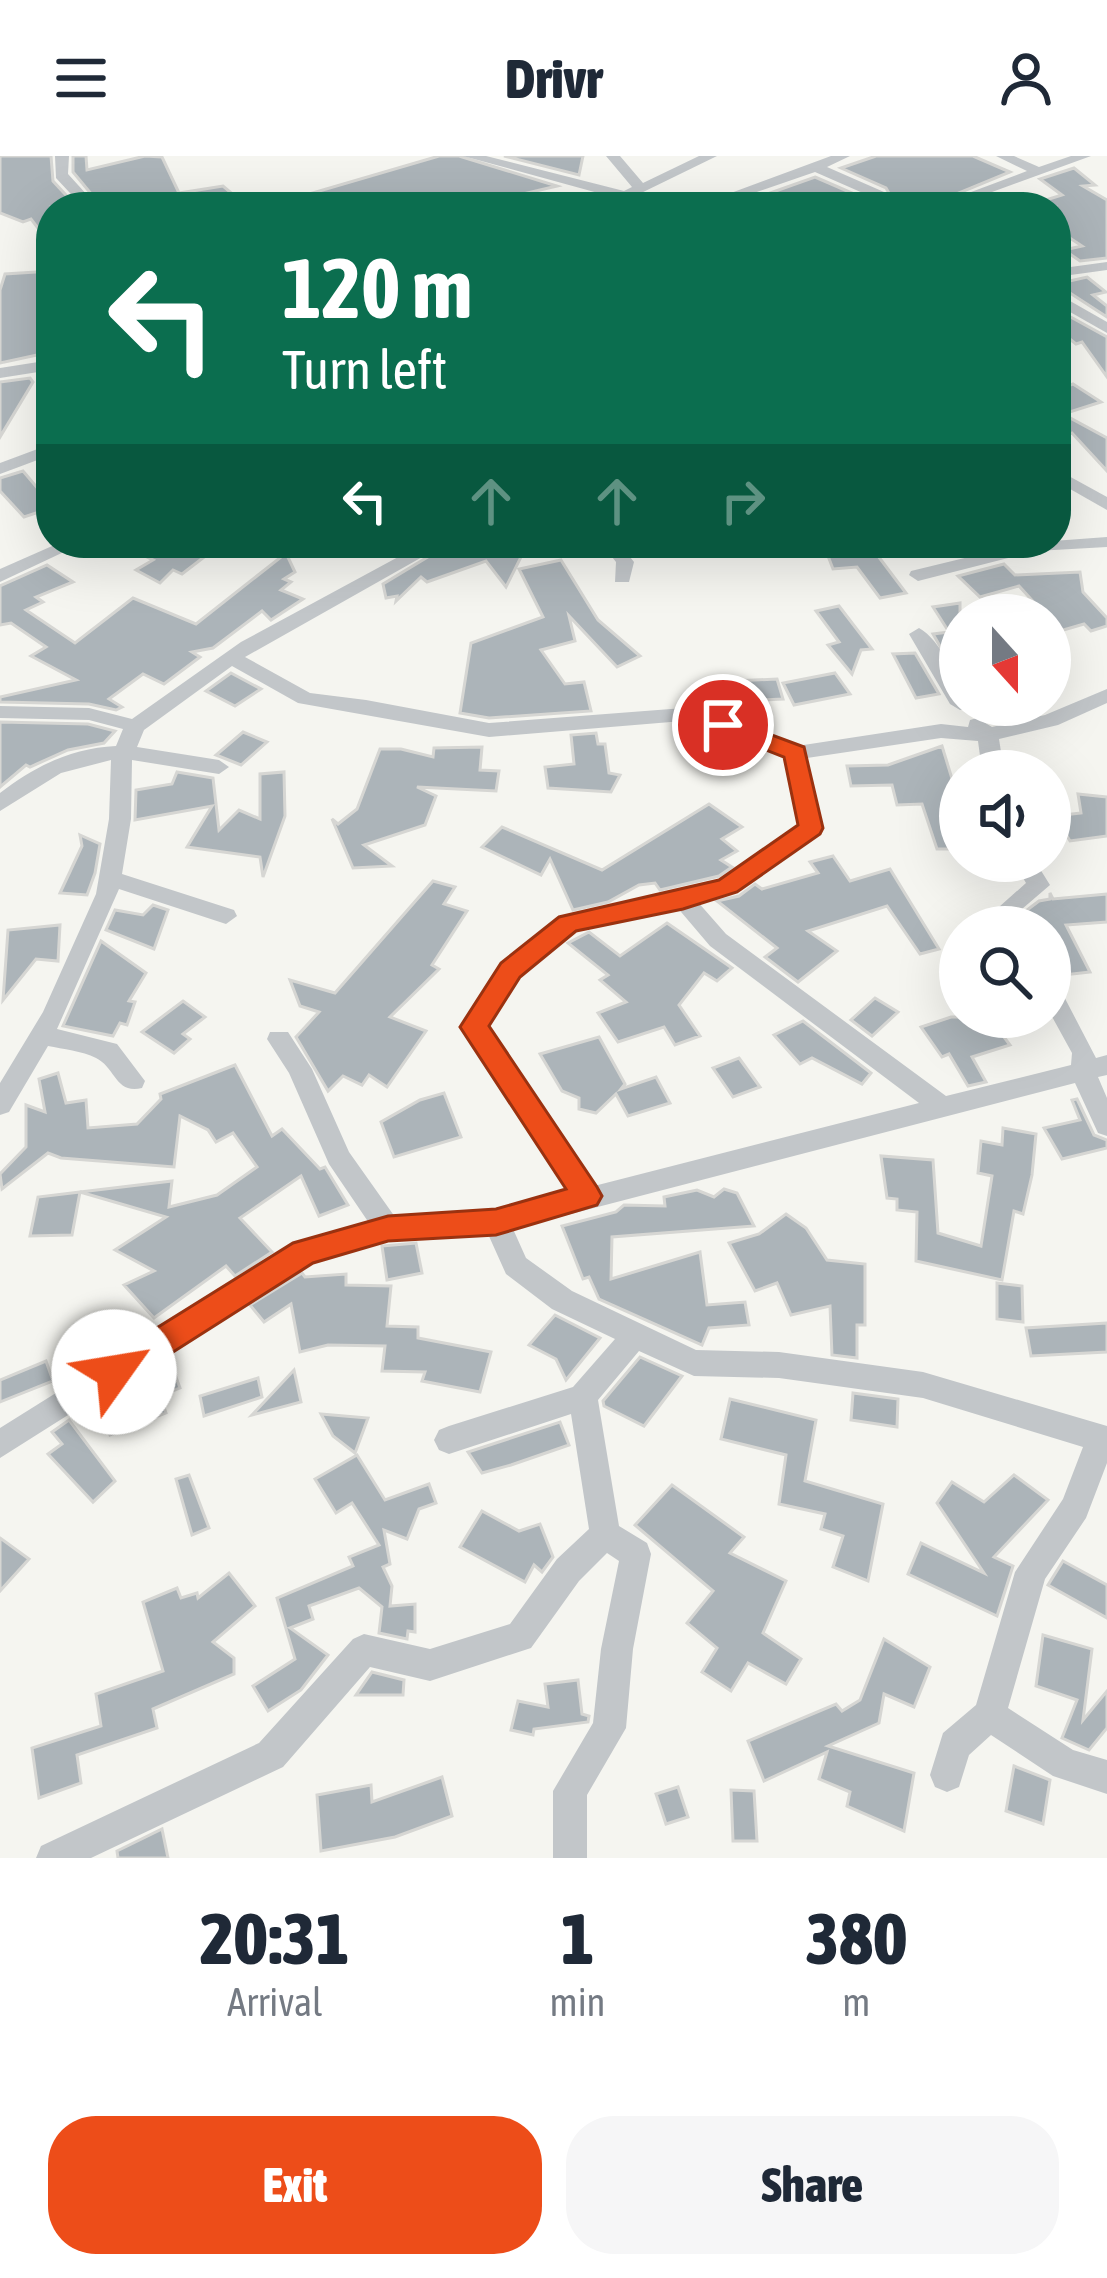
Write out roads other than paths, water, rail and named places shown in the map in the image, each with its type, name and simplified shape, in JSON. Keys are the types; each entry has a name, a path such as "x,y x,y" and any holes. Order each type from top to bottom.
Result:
{"street":[{"path":"62,156 61,175 77,192"},
{"path":"470,156 632,192 710,156"},
{"path":"613,156 632,192"},
{"path":"744,192 843,156"},
{"path":"1004,156 1035,170"},
{"path":"977,192 1084,156"},
{"path":"816,167 872,192"},
{"path":"1071,271 1107,266"},
{"path":"1071,307 1107,328"},
{"path":"0,373 36,374"},
{"path":"0,442 30,457"},
{"path":"0,470 36,455"},
{"path":"1071,483 1107,505"},
{"path":"1071,544 1107,542"},
{"path":"0,576 40,558"},
{"path":"0,1105 42,1035 110,878 124,750 135,726 232,658 341,592 408,558"},
{"path":"622,558 622,578"},
{"path":"917,575 987,558"},
{"path":"919,634 939,669"},
{"path":"232,658 272,685 305,699 367,706 440,723 489,730 697,713 795,753 941,731 988,735 1051,720 1107,694"},
{"path":"0,712 89,714 135,726"},
{"path":"980,726 988,735 990,750"},
{"path":"0,804 53,764 124,750 219,766"},
{"path":"586,1196 474,1027 510,970 568,923 728,886 811,828 795,753"},
{"path":"110,878 226,916"},
{"path":"1011,906 1037,882"},
{"path":"683,900 718,940 942,1107"},
{"path":"1071,1030 1095,1068 1107,1126"},
{"path":"42,1035 108,1052 133,1081"},
{"path":"278,1039 300,1069 338,1156 388,1228"},
{"path":"0,1444 304,1252 388,1228 496,1222 1095,1068"},
{"path":"496,1222 516,1266 562,1300 694,1363 779,1365 923,1385 1104,1439 1076,1508 1031,1572 989,1715 955,1744 947,1775"},
{"path":"449,1440 584,1397 635,1335"},
{"path":"570,1858 570,1791 609,1728 617,1649 636,1554 604,1534 584,1397"},
{"path":"53,1858 271,1755 364,1650 430,1665 520,1637 568,1570 604,1534"},
{"path":"989,1715 1065,1764 1107,1777"}]}
